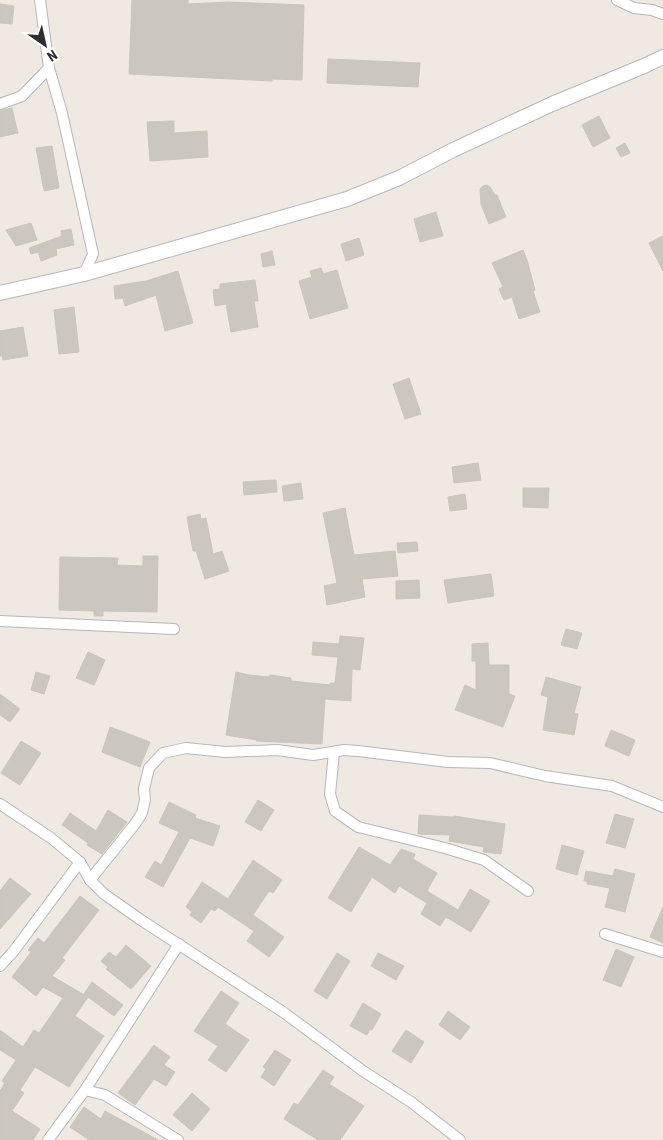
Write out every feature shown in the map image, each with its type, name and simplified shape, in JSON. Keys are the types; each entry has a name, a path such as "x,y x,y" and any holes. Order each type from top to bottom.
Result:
{"main road":[{"path":"0,294 84,274 347,200 399,178 453,150 552,104 644,66 663,56"}],"street":[{"path":"40,0 49,68 66,131 92,254 84,274"},
{"path":"617,0 634,8 652,10 663,14"},
{"path":"0,104 22,96 49,68"},
{"path":"0,621 174,629"},
{"path":"90,880 142,813 145,800 144,789 150,768 163,753 186,748 225,752 277,750 313,755 344,750 448,762 490,763 545,776 612,786 663,807"},
{"path":"334,752 330,794 335,811 358,828 445,848 484,860 528,891"},
{"path":"0,804 51,838 80,862 90,880 104,894 283,1012 364,1071 411,1102 460,1140"},
{"path":"0,966 13,952 80,862"},
{"path":"604,934 663,952"},
{"path":"48,1140 85,1090 88,1079 116,1035 179,944"},
{"path":"85,1090 105,1095 178,1140"}],"building":[{"path":"132,0 188,0 188,4 228,2 304,5 302,80 272,79 272,81 129,74"},
{"path":"0,4 14,6 12,24 0,23"},
{"path":"328,59 420,63 418,87 327,83"},
{"path":"12,108 18,133 0,137 0,111"},
{"path":"599,116 610,138 593,147 582,125"},
{"path":"174,121 174,133 207,131 208,157 150,161 147,122"},
{"path":"625,143 630,153 621,157 616,148"},
{"path":"52,146 59,188 44,191 36,148"},
{"path":"487,185 497,195 506,217 489,224 481,204 480,189"},
{"path":"436,212 443,236 420,242 414,219"},
{"path":"31,223 37,240 16,246 6,230"},
{"path":"71,229 74,245 56,249 57,255 41,261 38,252 31,254 29,248 62,236 61,231"},
{"path":"663,236 663,271 649,243"},
{"path":"359,238 364,255 346,261 341,244"},
{"path":"523,250 540,312 519,319 512,297 504,300 499,289 503,287 492,263"},
{"path":"272,251 275,265 263,267 261,254"},
{"path":"321,268 323,274 337,270 348,308 310,319 299,281 312,277 310,271"},
{"path":"178,271 193,323 165,331 156,295 125,306 123,298 115,299 114,286 146,281"},
{"path":"255,280 258,301 254,301 258,327 231,332 226,304 215,306 213,290 220,289 220,284"},
{"path":"74,307 79,352 59,354 54,310"},
{"path":"23,327 28,356 3,360 2,356 0,356 0,331"},
{"path":"409,378 421,414 405,419 393,384"},
{"path":"478,463 481,480 454,483 452,467"},
{"path":"276,480 277,492 244,495 243,482"},
{"path":"301,483 303,499 284,501 282,486"},
{"path":"523,488 549,488 548,508 523,507"},
{"path":"465,494 467,509 450,511 448,497"},
{"path":"345,508 354,555 395,551 398,576 362,579 365,597 327,605 324,586 337,583 323,513"},
{"path":"200,514 201,519 206,518 213,554 222,551 229,571 205,579 196,551 193,551 187,517"},
{"path":"417,542 418,551 398,553 397,543"},
{"path":"143,556 158,556 157,612 103,611 103,616 94,616 94,611 59,610 60,557 118,558 117,565 143,566"},
{"path":"491,574 494,596 448,603 444,580"},
{"path":"419,580 420,598 396,599 396,581"},
{"path":"566,629 582,633 577,649 561,645"},
{"path":"340,636 364,638 360,670 352,669 351,701 325,699 322,744 256,741 226,735 236,672 270,677 270,675 291,678 291,681 330,685 330,683 335,683 338,657 312,655 313,642 339,644"},
{"path":"488,643 489,665 509,665 509,694 515,696 503,727 455,710 465,685 476,690 476,661 472,661 472,644"},
{"path":"88,652 105,660 94,685 76,678"},
{"path":"36,672 50,676 44,694 31,690"},
{"path":"546,677 581,687 574,713 578,714 574,735 543,730 548,697 541,695"},
{"path":"0,694 20,709 10,722 0,715"},
{"path":"110,727 150,742 140,767 102,752"},
{"path":"611,730 635,740 629,756 605,746"},
{"path":"21,741 41,753 20,785 1,773"},
{"path":"258,800 274,810 261,831 245,822"},
{"path":"169,802 196,815 195,818 220,826 213,846 190,838 163,887 145,877 155,861 161,865 179,832 159,823"},
{"path":"108,810 127,822 102,854 87,845 88,843 62,825 70,813 96,831"},
{"path":"615,814 634,819 625,848 606,843"},
{"path":"419,815 454,816 505,824 501,854 483,852 484,847 449,841 450,835 418,834"},
{"path":"562,845 584,851 577,875 556,869"},
{"path":"359,847 390,865 401,849 415,854 413,859 437,873 427,891 458,910 470,889 490,901 471,932 446,917 440,926 421,914 427,903 399,886 395,893 372,877 351,912 328,898"},
{"path":"253,860 282,880 273,893 269,891 253,915 284,937 269,957 247,941 254,931 218,907 215,911 211,909 201,923 190,915 192,912 186,907 202,882 228,899"},
{"path":"615,869 635,874 625,912 605,907 610,888 587,884 587,881 584,881 586,871 613,876"},
{"path":"10,878 31,894 0,929 0,891"},
{"path":"80,896 99,910 62,958 65,960 52,976 86,996 84,994 92,982 123,1005 114,1016 88,997 75,1016 104,1036 69,1087 35,1067 20,1090 24,1093 12,1111 40,1129 33,1140 0,1140 0,1091 5,1083 2,1081 16,1060 0,1050 0,1030 23,1047 34,1030 39,1033 63,998 43,987 36,996 12,977 31,952 28,950 38,938 44,943"},
{"path":"663,907 663,943 650,937"},
{"path":"126,945 151,966 131,989 106,969 108,967 101,961 109,952 116,957"},
{"path":"616,949 634,957 621,987 603,980"},
{"path":"337,953 350,961 327,999 314,991"},
{"path":"378,953 404,966 396,980 371,966"},
{"path":"221,991 239,1003 225,1024 249,1040 226,1072 208,1060 218,1046 194,1031"},
{"path":"363,1003 381,1014 367,1035 350,1026"},
{"path":"448,1011 470,1027 460,1040 439,1025"},
{"path":"406,1030 424,1042 411,1063 392,1051"},
{"path":"154,1045 170,1057 164,1065 175,1072 166,1086 154,1079 135,1105 118,1093"},
{"path":"275,1050 291,1060 274,1086 261,1077 266,1069 263,1067"},
{"path":"323,1070 334,1077 329,1084 364,1106 340,1140 318,1140 284,1119 294,1103 298,1105"},
{"path":"192,1093 210,1109 192,1131 173,1115"},
{"path":"84,1107 101,1119 105,1111 158,1140 89,1140 70,1127"}]}
